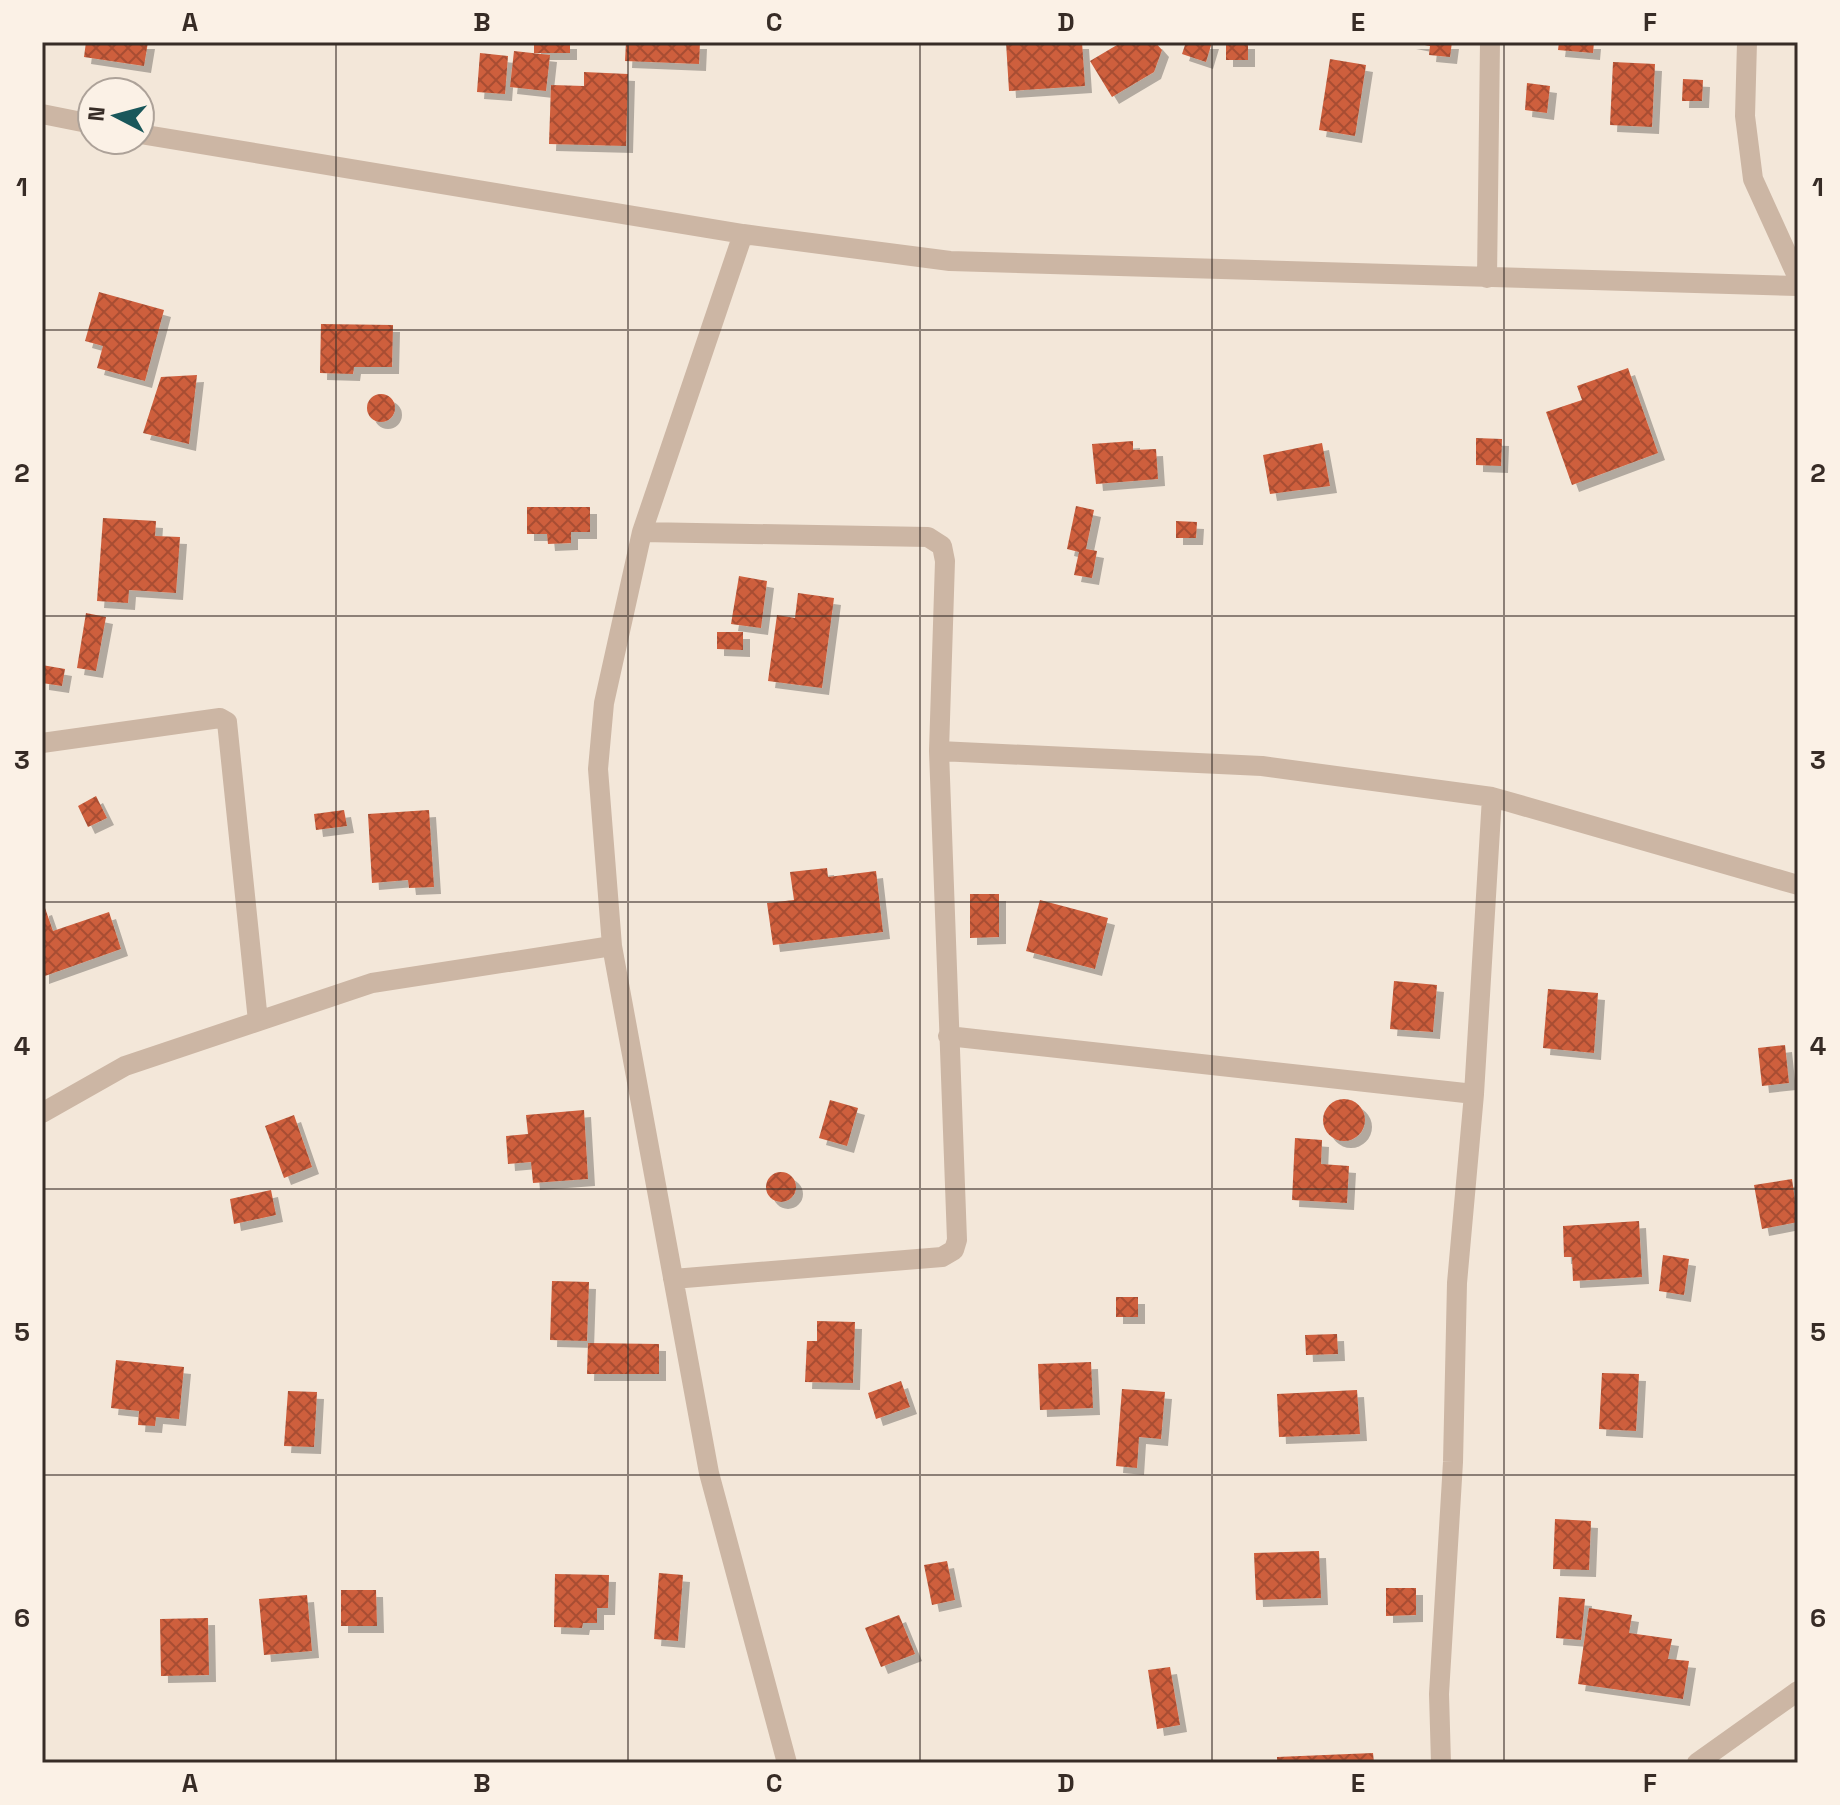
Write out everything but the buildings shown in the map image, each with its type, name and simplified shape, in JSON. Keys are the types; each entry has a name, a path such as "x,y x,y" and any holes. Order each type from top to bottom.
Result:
{"street":[{"path":"1487,278 1490,42"},
{"path":"1747,42 1745,116 1750,166 1798,278"},
{"path":"42,114 76,121"},
{"path":"156,137 743,234 990,265 1798,286"},
{"path":"743,234 642,532 604,703 598,769 612,946 709,1473 787,1763"},
{"path":"642,532 928,537 942,546 945,561 939,751 957,1240 954,1250 942,1257 673,1279"},
{"path":"42,743 220,718 227,722 258,1021"},
{"path":"939,751 1262,766 1492,797 1798,885"},
{"path":"1441,1763 1439,1694 1453,1462 1457,1283 1474,1094 1492,797"},
{"path":"42,1112 125,1066 372,983 612,946"},
{"path":"948,1036 1474,1094"},
{"path":"1708,1759 1798,1691"}]}
